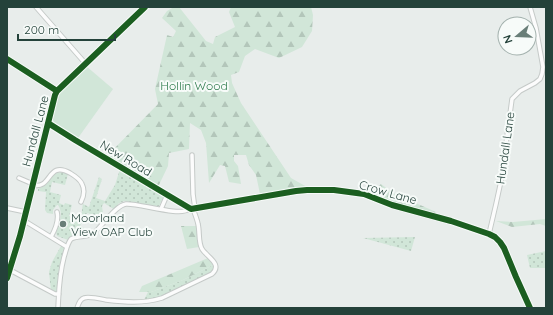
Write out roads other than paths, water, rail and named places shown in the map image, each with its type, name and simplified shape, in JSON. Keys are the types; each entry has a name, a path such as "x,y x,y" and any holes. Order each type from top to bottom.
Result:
{"street":[{"path":"36,7 85,63"},
{"name":"Hundall Lane","path":"7,278 24,221 57,91 145,7"},
{"name":"Hundall Lane","path":"489,234 501,181 512,99 520,91 535,84 540,79 542,74 543,67 539,43 530,7"},
{"name":"New Road","path":"48,123 192,209"},
{"path":"77,308 84,298 134,302 154,301 208,277 216,271 211,258 201,248 198,225 192,209 192,155"},
{"path":"19,178 37,186 45,183 54,171 64,170 75,176 82,184 84,193 80,200"},
{"name":"Crow Lane","path":"67,247 69,242 74,238 93,234 121,205 128,204 187,211 296,191 334,190 369,196 451,221 495,237 504,248 530,308"},
{"path":"161,209 167,195"},
{"path":"7,208 26,212"},
{"path":"51,237 58,219 57,212"},
{"path":"24,221 67,247 59,280 58,308"},
{"path":"10,270 55,294 58,294"}],"place":[{"name":"Moorland View OAP Club","path":"63,224"}],"park label":[{"name":"Hollin Wood","path":"194,85"}]}
